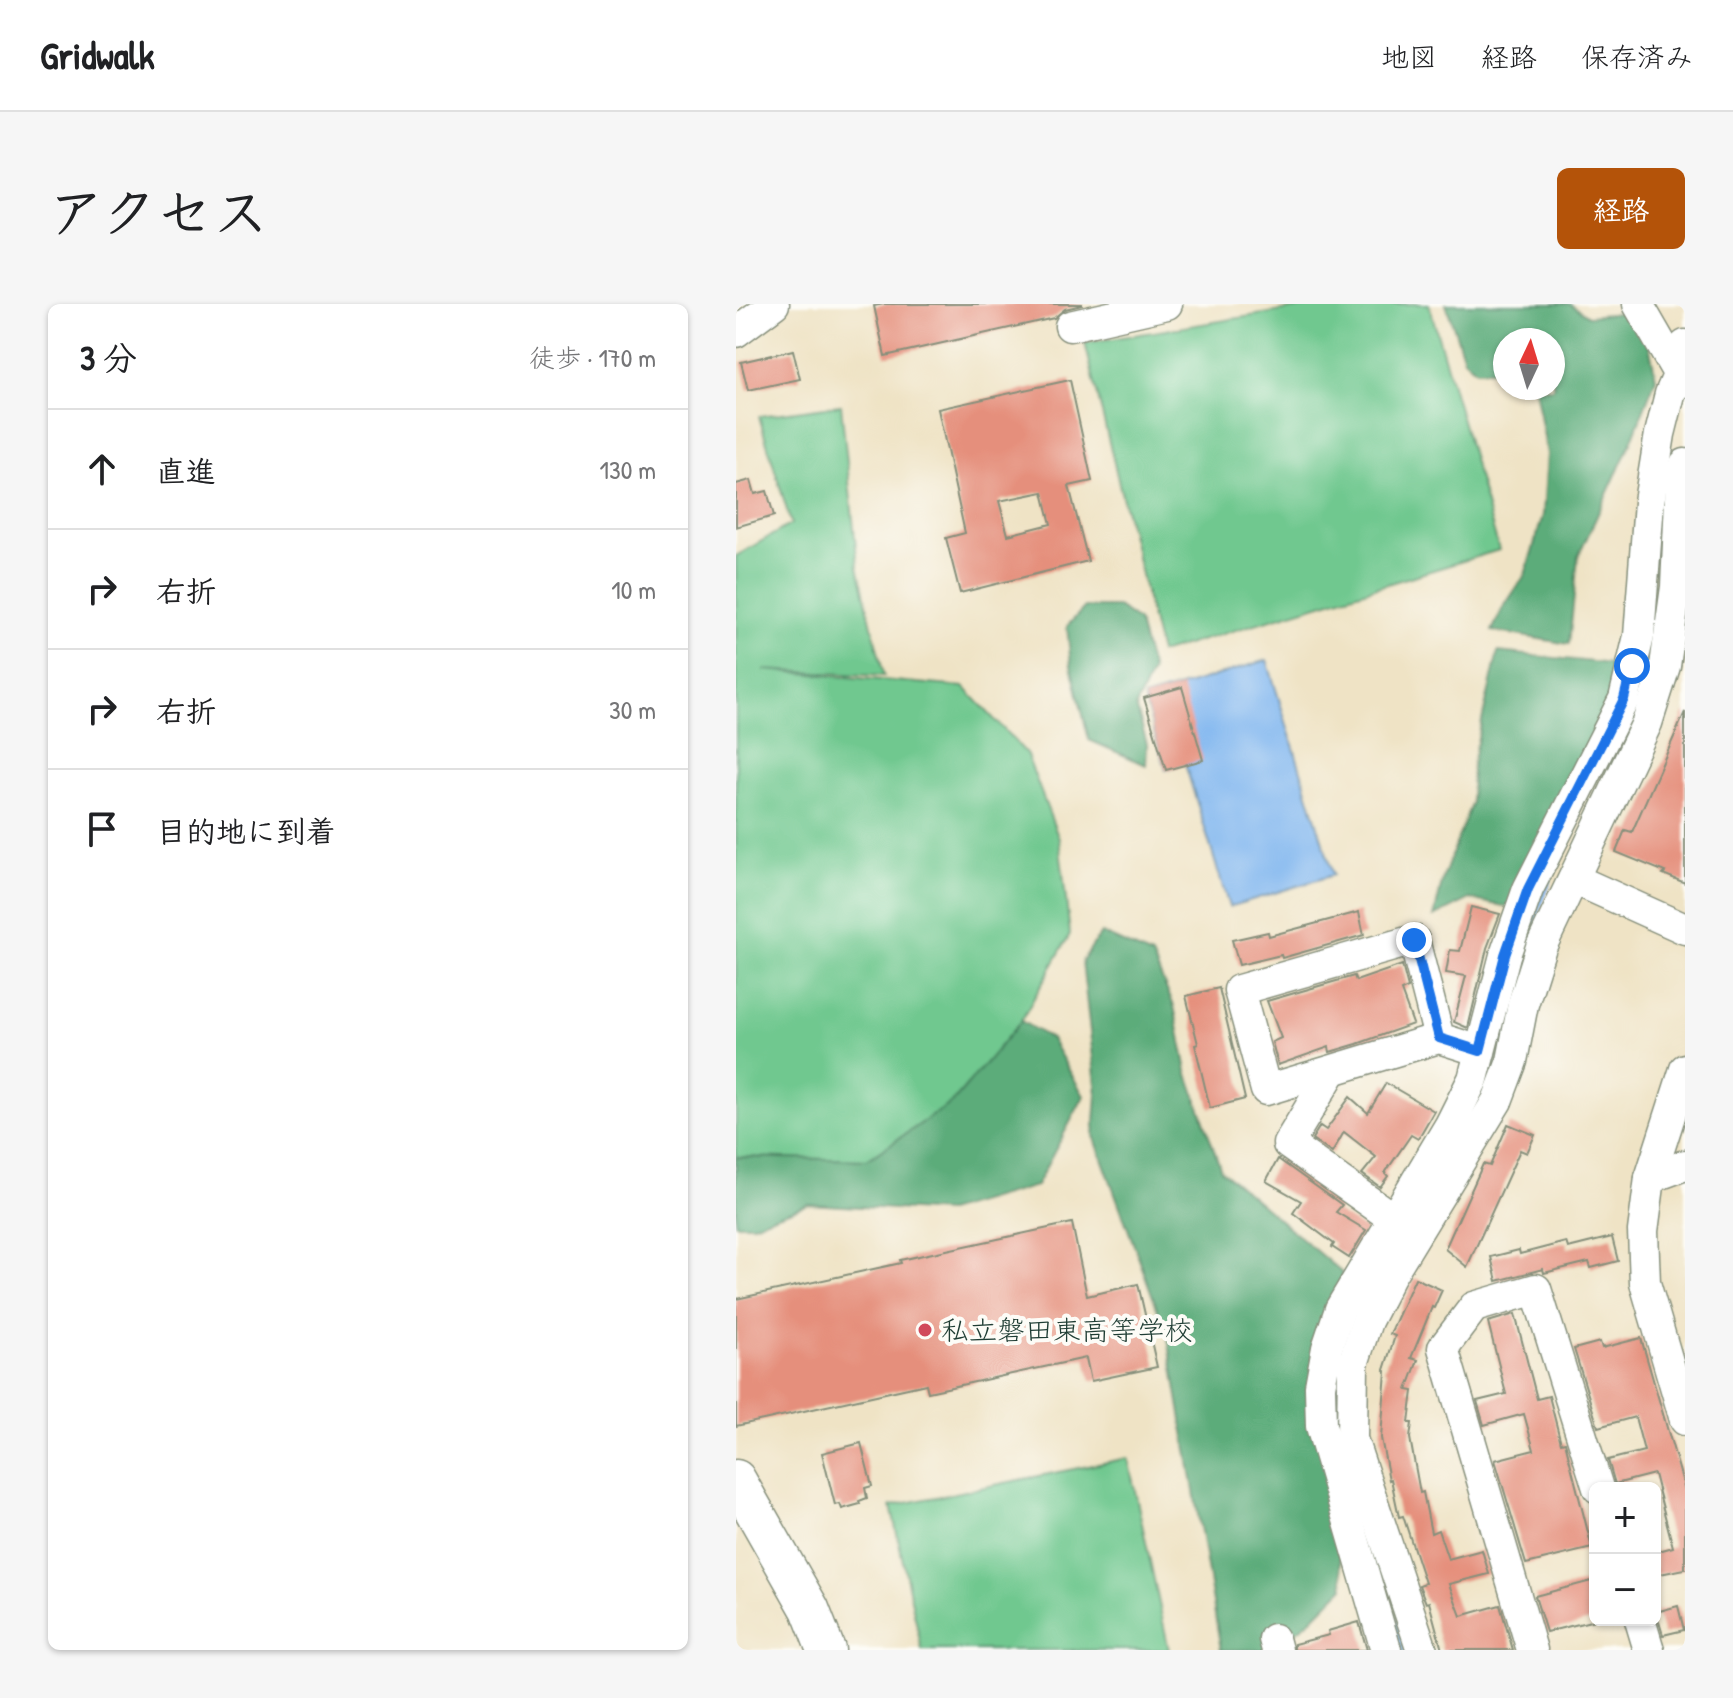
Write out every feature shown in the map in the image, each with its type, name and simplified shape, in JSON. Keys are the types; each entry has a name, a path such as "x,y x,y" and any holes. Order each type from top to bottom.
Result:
{"main road":[{"path":"736,1479 810,1609 826,1650"}],"street":[{"path":"736,332 774,304"},
{"path":"1070,326 1167,304"},
{"path":"1422,1650 1352,1439 1353,1364 1394,1219 1450,1125 1473,1079 1505,955 1528,889 1624,699 1639,636 1649,502 1660,434 1670,394 1683,368 1638,304"},
{"path":"1386,1650 1321,1426 1320,1386 1327,1348 1340,1309 1379,1269 1497,1101 1512,1061 1523,1004 1541,947 1647,723 1665,666 1676,587 1681,478 1685,464"},
{"path":"1584,779 1614,795"},
{"path":"1574,879 1685,929"},
{"path":"1439,1038 1414,940 1239,990 1266,1090 1439,1038 1480,1051"},
{"path":"1684,1414 1645,1283 1643,1231 1650,1178 1685,1069"},
{"path":"1332,1071 1288,1144 1394,1219"},
{"path":"1650,1178 1685,1165"},
{"path":"1532,1650 1443,1348 1474,1307 1536,1289 1596,1482"},
{"path":"1642,1626 1649,1650"}],"green space":[{"path":"1325,304 1429,304 1499,550 1160,653 1085,343"},
{"path":"1446,304 1570,304 1588,316 1642,311 1656,378 1631,442 1578,557 1569,644 1492,631 1525,575 1543,515 1547,454 1537,400 1565,400 1565,328 1493,328 1493,370 1476,370 1464,359"},
{"path":"841,405 858,567 884,676 764,670 964,687 1026,753 1059,839 1070,934 1021,1021 953,1102 867,1160 736,1157 736,556 791,524 759,416"},
{"path":"1085,607 1118,607 1138,621 1152,671 1136,706 1147,744 1146,765 1089,740 1071,666 1067,626"},
{"path":"1498,652 1632,666 1521,910 1470,899 1434,917 1443,878 1471,804 1472,764"},
{"path":"1101,933 1152,956 1174,1006 1187,1071 1221,1170 1342,1273 1323,1435 1344,1587 1312,1619 1273,1650 1221,1650 1168,1338 1094,1136 1097,1094 1082,961"},
{"path":"1021,1021 1051,1039 1084,1096 1036,1186 947,1212 808,1204 753,1224 736,1224 736,1157 867,1160 953,1102"},
{"path":"1128,1458 1169,1650 922,1650 891,1506"}],"water":[{"path":"1267,660 1333,875 1229,907 1185,764 1166,770 1144,698"}],"building":[{"path":"1082,305 1065,309 1054,318 885,356 874,306"},
{"path":"793,350 800,379 748,390 741,362"},
{"path":"1070,380 1092,481 1069,486 1088,561 960,593 946,538 965,533 938,409","holes":["1043,492 1051,524 1008,535 999,501"]},
{"path":"751,480 755,494 767,491 774,516 736,527 736,484"},
{"path":"1182,687 1203,760 1166,770 1144,698"},
{"path":"1685,712 1685,883 1616,852 1625,830 1632,832"},
{"path":"1471,907 1500,914 1487,948 1468,1028 1454,1022 1466,976 1446,973 1450,950 1460,951"},
{"path":"1359,912 1364,935 1282,958 1281,955 1239,965 1232,940 1268,932 1269,936"},
{"path":"1402,965 1408,988 1401,991 1413,1024 1357,1044 1330,1052 1329,1047 1278,1065 1272,1042 1281,1038 1267,1001 1354,976 1356,981"},
{"path":"1219,988 1245,1099 1210,1108 1186,996"},
{"path":"1386,1083 1434,1111 1418,1139 1411,1135 1385,1173 1388,1176 1380,1187 1362,1174 1376,1157 1344,1132 1332,1153 1312,1139 1320,1126 1326,1130 1350,1097 1368,1113"},
{"path":"1508,1124 1535,1135 1527,1153 1520,1150 1467,1267 1445,1249 1483,1164 1490,1166"},
{"path":"1278,1159 1342,1205 1336,1212 1366,1230 1349,1258 1293,1213 1301,1201 1266,1181"},
{"path":"1072,1223 1087,1296 1138,1284 1157,1367 1091,1381 1086,1358 928,1392 926,1384 736,1426 736,1299"},
{"path":"1612,1237 1618,1261 1591,1268 1589,1262 1544,1273 1543,1269 1497,1281 1491,1257 1519,1250 1520,1254 1566,1242 1568,1248"},
{"path":"1415,1278 1442,1290 1411,1358 1418,1360 1407,1390 1413,1391 1410,1438 1420,1493 1423,1492 1431,1533 1438,1530 1448,1559 1482,1550 1489,1574 1449,1584 1461,1616 1500,1605 1513,1650 1442,1650 1429,1602 1426,1603 1419,1585 1425,1583 1403,1516 1399,1517 1389,1480 1381,1438 1384,1370 1395,1336 1390,1334"},
{"path":"1515,1314 1537,1399 1549,1396 1561,1443 1565,1442 1589,1536 1589,1549 1526,1564 1495,1460 1534,1450 1524,1414 1484,1425 1477,1401 1506,1394 1488,1322"},
{"path":"1641,1338 1685,1490 1685,1569 1661,1574 1661,1550 1673,1547 1661,1501 1661,1482 1656,1482 1654,1474 1614,1482 1608,1460 1644,1451 1635,1417 1598,1427 1574,1349 1600,1342 1602,1348"},
{"path":"861,1443 872,1486 865,1488 867,1498 859,1501 860,1504 842,1509 840,1504 835,1505 822,1453"},
{"path":"1589,1582 1589,1621 1546,1632 1535,1596"},
{"path":"1678,1606 1684,1630 1663,1635 1661,1611"},
{"path":"1359,1622 1367,1650 1294,1650 1294,1644 1329,1635 1328,1631"}],"waterway":[{"path":"1511,994 1518,964 1548,881"},
{"path":"1491,1067 1505,1022"},
{"path":"1334,1400 1337,1373"},
{"path":"1385,1593 1403,1650"}],"place":[{"name":"私立磐田東高等学校","path":"925,1330"}],"route":[{"path":"1414,940 1439,1038 1480,1051 1505,955 1528,889 1624,699 1632,666"}]}
